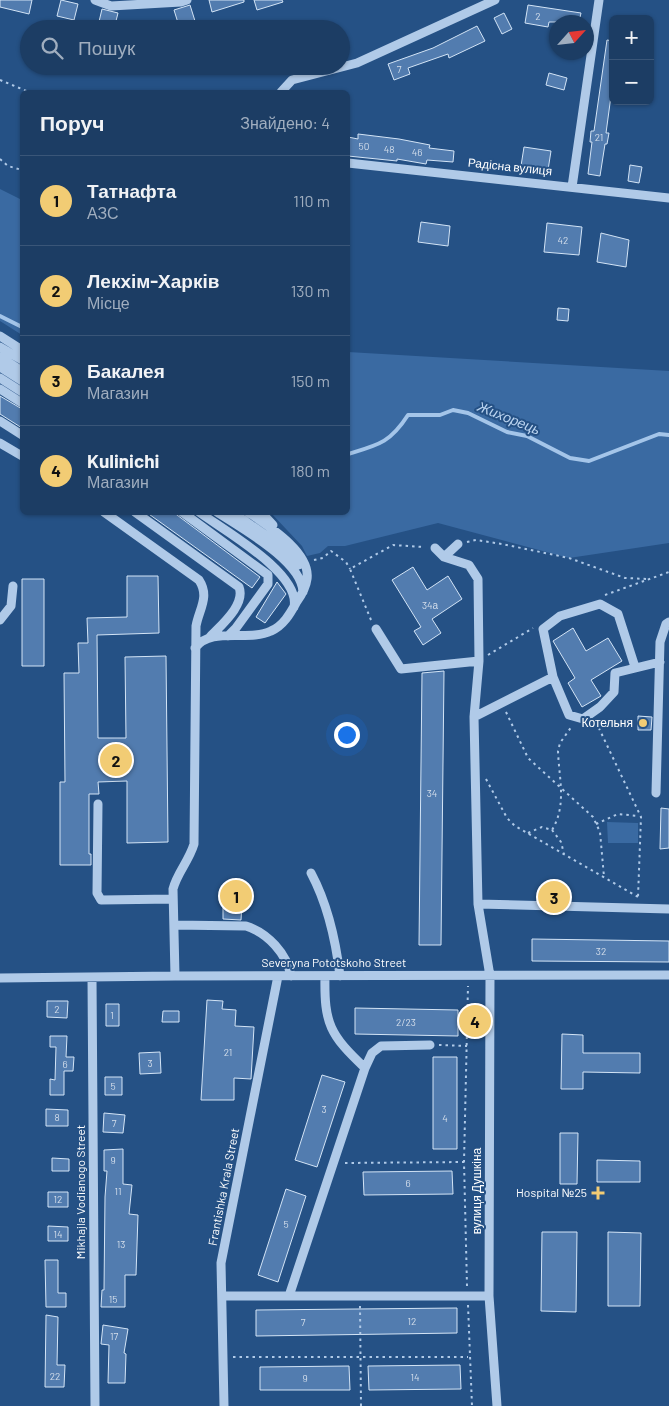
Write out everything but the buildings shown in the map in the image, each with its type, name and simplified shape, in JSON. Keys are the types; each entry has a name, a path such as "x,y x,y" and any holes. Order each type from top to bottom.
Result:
{"street":[{"path":"95,0 111,6 181,2 187,0"},
{"path":"350,65 495,0"},
{"path":"572,187 599,0"},
{"path":"284,90 292,80 311,75"},
{"name":"Радісна вулиця","path":"350,163 669,198"},
{"path":"0,336 20,349"},
{"path":"0,346 20,359"},
{"path":"0,357 20,370"},
{"path":"0,367 20,380"},
{"path":"0,378 20,391"},
{"path":"0,389 20,402"},
{"path":"0,421 20,434"},
{"path":"0,443 20,455"},
{"path":"108,515 202,585 205,597 197,619 195,648 194,844 191,856 176,879 173,900 176,976"},
{"path":"139,515 239,587 241,595 239,602 226,620 209,638"},
{"path":"186,515 268,575 268,584 228,636"},
{"path":"202,515 278,571 294,596 294,607"},
{"path":"221,515 288,563 301,583 303,592"},
{"path":"236,515 284,548 294,558 308,578"},
{"path":"252,515 290,543"},
{"path":"195,648 199,642 209,638 270,632 278,627 303,592 308,578 298,553 264,515"},
{"path":"435,548 444,557 458,544"},
{"name":"вулиця Душкіна","path":"444,557 469,565 478,579 480,661 474,717 478,904 490,976 489,1296 497,1406"},
{"path":"0,620 11,606 13,586"},
{"path":"635,667 618,614 600,604 560,616 543,629 553,677 569,715 583,719 614,692 615,673 660,662"},
{"path":"656,793 660,642 666,624 669,622"},
{"path":"376,629 402,669 480,661"},
{"path":"474,717 553,677"},
{"path":"98,804 97,892 101,900 173,900"},
{"path":"311,872 321,895 338,959 340,976"},
{"path":"478,904 669,909"},
{"path":"174,925 253,928 278,948 290,967 291,976"},
{"name":"Frantishka Krala Street","path":"224,1406 221,1263 278,976"},
{"path":"325,976 325,1003 330,1025 342,1044 365,1068"},
{"name":"Severyna Pototskoho Street","path":"0,978 669,976"},
{"name":"Mikhajla Vodianogo Street","path":"92,978 95,1406"},
{"path":"289,1296 365,1068 372,1053 381,1046 430,1045"},
{"path":"223,1296 489,1296"}],"path":[{"path":"0,80 24,90"},
{"path":"0,160 8,166 20,169"},
{"path":"458,544 476,540 502,544 569,558 625,578 649,579"},
{"path":"350,569 393,545 435,548"},
{"path":"323,558 331,551 346,562 376,629"},
{"path":"602,596 669,572"},
{"path":"480,661 535,626"},
{"path":"502,703 528,758 560,784 593,818 600,832 604,878"},
{"path":"591,713 640,816 637,907"},
{"path":"552,830 563,801 560,784 560,743 577,717"},
{"path":"484,775 507,818 528,833 638,897"},
{"path":"596,824 618,814 640,816"},
{"path":"528,833 542,827 552,830 561,842 564,854"},
{"path":"469,976 464,1162 472,1406"},
{"path":"430,1045 467,1046"},
{"path":"333,1163 464,1162"},
{"path":"360,1296 361,1406"},
{"path":"223,1356 469,1357"}],"shaded area":[{"path":"0,189 20,199 20,334 0,321"},
{"path":"350,352 669,371 669,543 569,558 438,523 345,546 328,546 320,553 307,556 302,546 273,515 350,515"},
{"path":"607,822 638,823 638,843 608,843"}],"waterway":[{"name":"Жихорець","path":"0,316 20,326"},
{"name":"Жихорець","path":"350,453 382,442 395,432 408,415 440,415 453,410 468,413 507,432 527,436 570,458 589,461 659,434 669,435"}],"place":[{"name":"Котельня","path":"643,723"},
{"name":"Лекхім-Харків","path":"116,760"},
{"name":"Татнафта","path":"236,896"},
{"name":"Бакалея","path":"554,897"},
{"name":"Kulinichi","path":"475,1021"},
{"name":"Hospital №25","path":"598,1193"}]}
